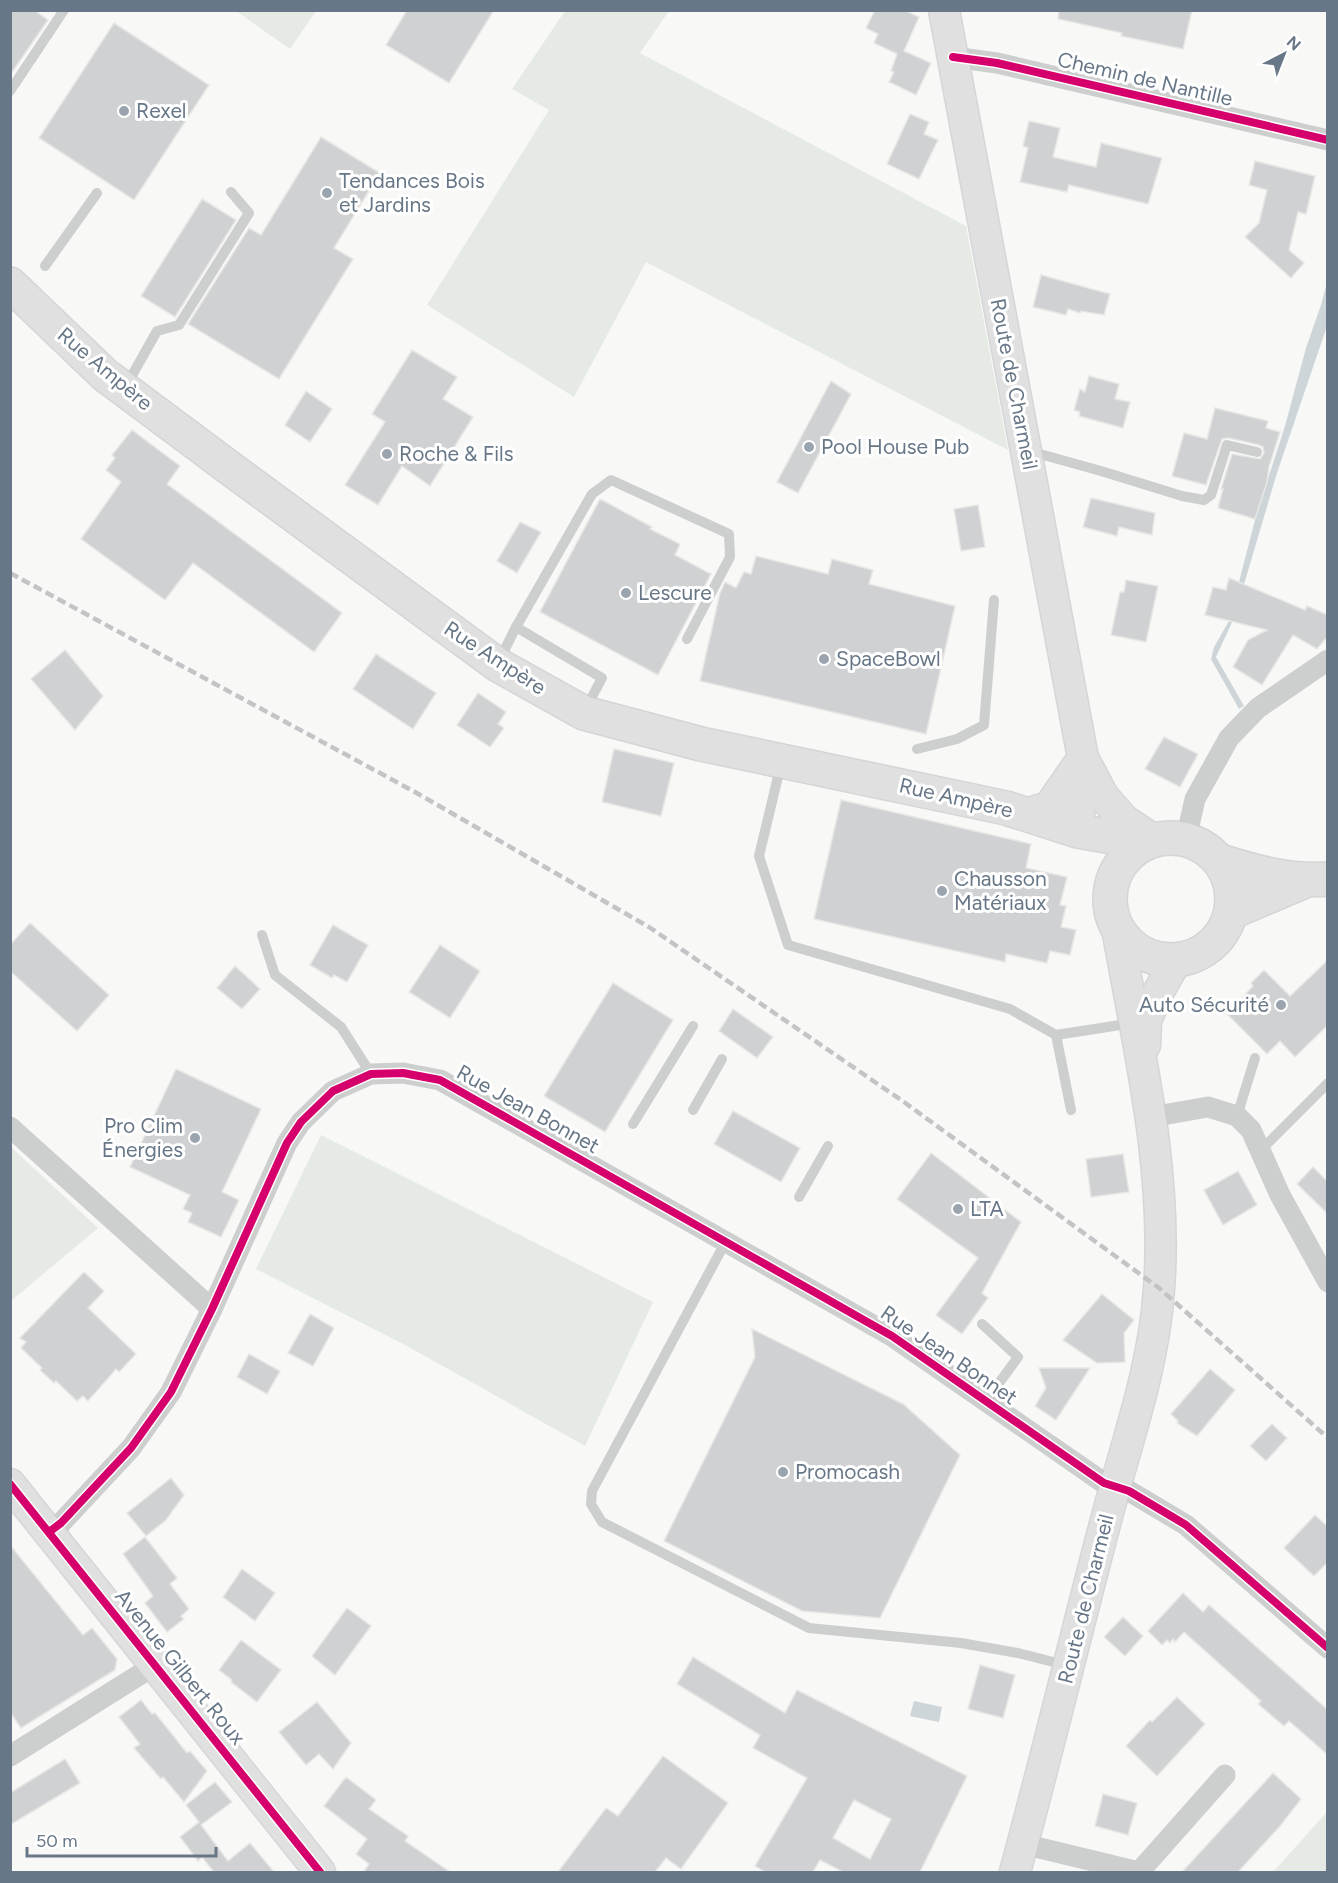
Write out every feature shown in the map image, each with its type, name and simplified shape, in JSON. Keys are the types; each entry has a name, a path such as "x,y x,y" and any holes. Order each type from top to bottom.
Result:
{"main road":[{"name":"Route de Charmeil","path":"944,10 1083,758 1078,831"},
{"name":"Rue Ampère","path":"10,284 105,375 498,665 584,713 700,744 1006,808 1078,831 1162,840"},
{"name":"Route de Charmeil","path":"1083,758 1103,796 1124,820 1162,840"},
{"path":"1025,814 1049,807 1083,758"},
{"path":"1078,831 1111,884"},
{"path":"1162,840 1205,847 1220,861 1229,876 1233,894 1232,912 1225,931 1212,946 1195,956 1176,961 1158,960 1127,943 1111,914 1110,899 1111,884 1118,867 1130,853 1162,840"},
{"path":"1220,861 1263,875 1317,880"},
{"path":"1232,912 1317,880"},
{"name":"Route de Charmeil","path":"1015,1872 1140,1396 1153,1337 1160,1288 1160,1210 1140,1022 1117,928"},
{"path":"1140,1022 1176,961"},
{"name":"Avenue Gilbert Roux","path":"10,1484 320,1872"}],"street":[{"name":"Chemin de Nantille","path":"952,57 997,63 1328,140"},
{"path":"1162,840 1195,800 1229,738 1258,708 1328,660"},
{"name":"Rue Jean Bonnet","path":"49,1532 61,1523 131,1448 171,1392 212,1309 287,1143 301,1122 333,1090 370,1074 403,1073 440,1080 892,1336 1104,1483 1129,1491 1186,1525 1328,1648"},
{"path":"1151,1117 1208,1107 1237,1116 1251,1130 1280,1195 1328,1282"},
{"path":"10,1127 212,1309"},
{"path":"10,1756 155,1665"},
{"path":"1023,1844 1139,1872 1225,1775"}],"lane":[{"path":"10,91 64,10"},
{"path":"124,389 157,331 179,325 249,213 231,192"},
{"path":"45,266 97,193"},
{"path":"1026,450 1182,496 1204,500 1211,495 1227,445 1257,452"},
{"path":"498,665 516,627 592,494 611,480 729,534 730,557 687,639"},
{"path":"917,749 957,739 984,725 994,600"},
{"path":"516,627 602,678 584,713"},
{"path":"782,761 759,856 788,945 1010,1009 1056,1035 1140,1022"},
{"path":"262,935 274,975 341,1027 370,1074"},
{"path":"633,1124 693,1026"},
{"path":"1056,1035 1071,1110"},
{"path":"1237,1116 1255,1058"},
{"path":"693,1110 722,1059"},
{"path":"1261,1150 1328,1083"},
{"path":"799,1197 828,1146"},
{"path":"726,1241 592,1491 591,1504 602,1522 809,1628 962,1643 1018,1653 1068,1666"},
{"path":"982,1324 1018,1357 986,1401"}],"shaded area":[{"path":"236,11 316,11 290,49"},
{"path":"565,11 669,11 640,53 966,226 1008,450 646,262 574,397 427,305 549,110 512,89"},
{"path":"1327,282 1327,326 1277,473 1234,618 1216,657 1244,706 1239,709 1211,659 1214,647 1229,621 1256,516"},
{"path":"321,1135 653,1302 585,1446 407,1346 256,1269"},
{"path":"11,1147 98,1228 10,1301"},
{"path":"914,1701 942,1707 939,1722 910,1716"},
{"path":"1327,1812 1327,1872 1273,1872"}],"building":[{"path":"10,10 34,10 48,20 10,75"},
{"path":"407,10 494,10 449,83 386,45"},
{"path":"875,10 904,10 919,17 904,51 931,63 916,95 889,82 894,72 891,71 897,54 874,43 878,34 866,28"},
{"path":"1059,10 1192,10 1183,49 1121,36 1122,33 1058,19"},
{"name":"Rexel","path":"114,23 209,85 134,200 39,138"},
{"path":"910,114 929,122 924,134 938,140 919,179 887,164"},
{"path":"1029,121 1060,128 1053,157 1096,167 1101,143 1162,158 1148,204 1069,185 1067,192 1020,182 1028,148 1023,146"},
{"path":"321,137 380,173 334,248 353,259 279,379 188,324 249,228 261,235"},
{"path":"1255,161 1315,176 1306,214 1298,212 1289,250 1304,263 1291,278 1245,237 1259,223 1267,190 1249,185"},
{"path":"202,199 236,220 175,317 141,296"},
{"path":"1041,275 1110,294 1104,315 1081,311 1080,313 1068,309 1066,315 1033,307"},
{"name":"Roche & Fils","path":"412,350 457,377 443,399 473,417 430,486 402,466 378,505 345,485 385,422 372,414"},
{"path":"1089,376 1119,384 1115,399 1130,402 1123,428 1079,416 1080,412 1074,410 1080,389 1085,392"},
{"name":"Pool House Pub","path":"831,381 851,394 798,493 777,482"},
{"path":"306,391 332,409 310,442 285,425"},
{"path":"1215,408 1268,421 1266,428 1280,432 1255,519 1218,508 1223,489 1221,489 1232,454 1260,459 1264,453 1263,447 1229,438 1222,439 1206,485 1172,476 1184,433 1207,439"},
{"path":"132,430 180,466 167,484 342,613 314,652 193,563 165,600 81,539 121,482 106,470 115,458 112,455"},
{"path":"1091,498 1155,513 1152,535 1119,527 1117,536 1083,527"},
{"name":"Lescure","path":"600,499 680,544 675,555 711,574 658,675 540,612"},
{"path":"978,505 985,547 961,551 954,509"},
{"path":"520,522 541,532 517,573 497,561"},
{"name":"SpaceBowl","path":"756,556 828,574 832,559 873,570 869,584 955,606 926,734 700,681 720,593 725,582 736,588 744,572 751,574"},
{"path":"1229,578 1305,610 1307,606 1328,615 1328,636 1317,649 1293,635 1262,685 1233,667 1248,640 1267,630 1205,615 1213,587 1226,590"},
{"path":"1126,580 1158,586 1146,642 1111,635 1120,592 1124,592"},
{"path":"65,650 103,696 75,730 31,679"},
{"path":"376,654 436,693 413,729 353,689"},
{"path":"478,693 506,712 498,724 504,728 490,747 457,725"},
{"path":"1164,737 1198,754 1180,787 1145,769"},
{"path":"614,749 674,763 661,816 602,802"},
{"name":"Chausson Matériaux","path":"841,800 1031,844 1026,868 1067,877 1060,905 1066,906 1061,927 1076,930 1070,955 1050,951 1047,963 1006,954 1005,962 814,919"},
{"path":"30,923 109,995 77,1031 10,971 10,945"},
{"path":"333,925 368,945 347,982 334,975 332,978 310,965"},
{"path":"440,945 480,971 450,1018 409,992"},
{"name":"Auto Sécurité","path":"1328,960 1328,1025 1295,1057 1280,1041 1267,1054 1227,1014 1253,986 1251,983 1264,970 1290,996"},
{"path":"235,966 260,989 242,1009 217,988"},
{"path":"613,983 673,1020 605,1132 544,1096"},
{"path":"733,1009 773,1037 757,1058 719,1031"},
{"name":"Pro Clim Énergies","path":"176,1069 261,1109 222,1192 239,1200 221,1237 188,1222 192,1213 183,1209 190,1195 130,1167"},
{"path":"733,1111 800,1148 781,1182 714,1144"},
{"name":"LTA","path":"931,1153 1021,1222 982,1293 988,1298 962,1334 936,1315 978,1258 897,1199"},
{"path":"1123,1154 1129,1192 1091,1197 1086,1159"},
{"path":"1313,1167 1328,1182 1328,1214 1297,1184"},
{"path":"1238,1171 1257,1205 1223,1225 1204,1190"},
{"path":"84,1272 104,1291 88,1308 136,1354 119,1372 116,1369 88,1401 83,1396 77,1401 56,1381 54,1383 40,1370 42,1368 21,1348 26,1342 20,1338"},
{"path":"1102,1294 1134,1320 1124,1333 1125,1362 1097,1363 1063,1340"},
{"path":"310,1314 334,1328 313,1366 288,1353"},
{"name":"Promocash","path":"752,1329 903,1404 960,1455 880,1618 802,1611 664,1541 755,1357"},
{"path":"249,1354 280,1371 267,1394 237,1377"},
{"path":"1039,1368 1090,1368 1056,1420 1035,1406 1046,1388"},
{"path":"1210,1369 1235,1390 1197,1436 1177,1423 1178,1421 1171,1414"},
{"path":"1272,1424 1287,1438 1266,1461 1250,1446"},
{"path":"171,1478 184,1495 166,1520 146,1536 127,1513"},
{"path":"1315,1515 1328,1527 1328,1562 1314,1576 1284,1548"},
{"path":"145,1537 177,1578 170,1584 189,1609 181,1616 184,1619 167,1632 145,1603 153,1596 123,1554"},
{"path":"10,1545 83,1635 92,1628 117,1659 115,1670 21,1728 10,1712"},
{"path":"242,1569 275,1593 255,1621 223,1597"},
{"path":"1183,1593 1203,1612 1209,1605 1328,1710 1328,1755 1289,1721 1284,1726 1258,1704 1261,1701 1184,1632 1175,1642 1173,1639 1170,1643 1167,1640 1162,1645 1148,1631"},
{"path":"347,1608 371,1626 335,1675 312,1656"},
{"path":"1123,1617 1143,1636 1125,1656 1104,1637"},
{"path":"241,1640 281,1670 257,1702 219,1670"},
{"path":"693,1657 785,1713 797,1690 967,1776 920,1872 843,1872 820,1860 813,1872 765,1872 755,1866 807,1778 753,1748 760,1735 677,1684","holes":["854,1800 891,1819 870,1859 833,1838"]},
{"path":"980,1665 1015,1675 1003,1718 968,1709"},
{"path":"1177,1697 1205,1724 1157,1776 1126,1746 1150,1720 1152,1722"},
{"path":"141,1700 152,1714 155,1713 187,1753 190,1751 207,1771 184,1802 134,1748 140,1744 119,1717"},
{"path":"317,1702 351,1743 333,1769 319,1754 306,1765 279,1732"},
{"path":"663,1756 728,1803 681,1869 666,1858 655,1872 558,1872 606,1808 618,1816"},
{"path":"65,1759 80,1783 10,1825 10,1793"},
{"path":"1273,1773 1301,1799 1281,1825 1238,1872 1182,1872"},
{"path":"346,1777 376,1800 369,1809 408,1836 405,1841 450,1872 364,1872 369,1864 356,1854 367,1839 324,1806"},
{"path":"215,1782 232,1802 201,1825 228,1861 250,1843 274,1872 214,1872 202,1857 198,1861 180,1837 199,1822 186,1805"},
{"path":"1103,1794 1137,1803 1128,1835 1095,1826"}],"railway":[{"path":"10,573 415,792 649,927 904,1102 1159,1288 1328,1438"}],"cycle path":[{"path":"953,57 997,63 1328,140"},
{"path":"49,1532 61,1523 131,1448 171,1392 212,1309 287,1143 301,1122 333,1091 371,1074 403,1073 440,1080 892,1336 1104,1483 1129,1491 1186,1525 1328,1648"},
{"path":"10,1484 320,1872"}],"place":[{"name":"Rexel","path":"124,111"},
{"name":"Tendances Bois et Jardins","path":"327,193"},
{"name":"Pool House Pub","path":"809,447"},
{"name":"Roche & Fils","path":"387,454"},
{"name":"Lescure","path":"626,593"},
{"name":"SpaceBowl","path":"824,659"},
{"name":"Chausson Matériaux","path":"942,891"},
{"name":"Auto Sécurité","path":"1281,1005"},
{"name":"Pro Clim Énergies","path":"195,1138"},
{"name":"LTA","path":"958,1209"},
{"name":"Promocash","path":"783,1472"}]}
